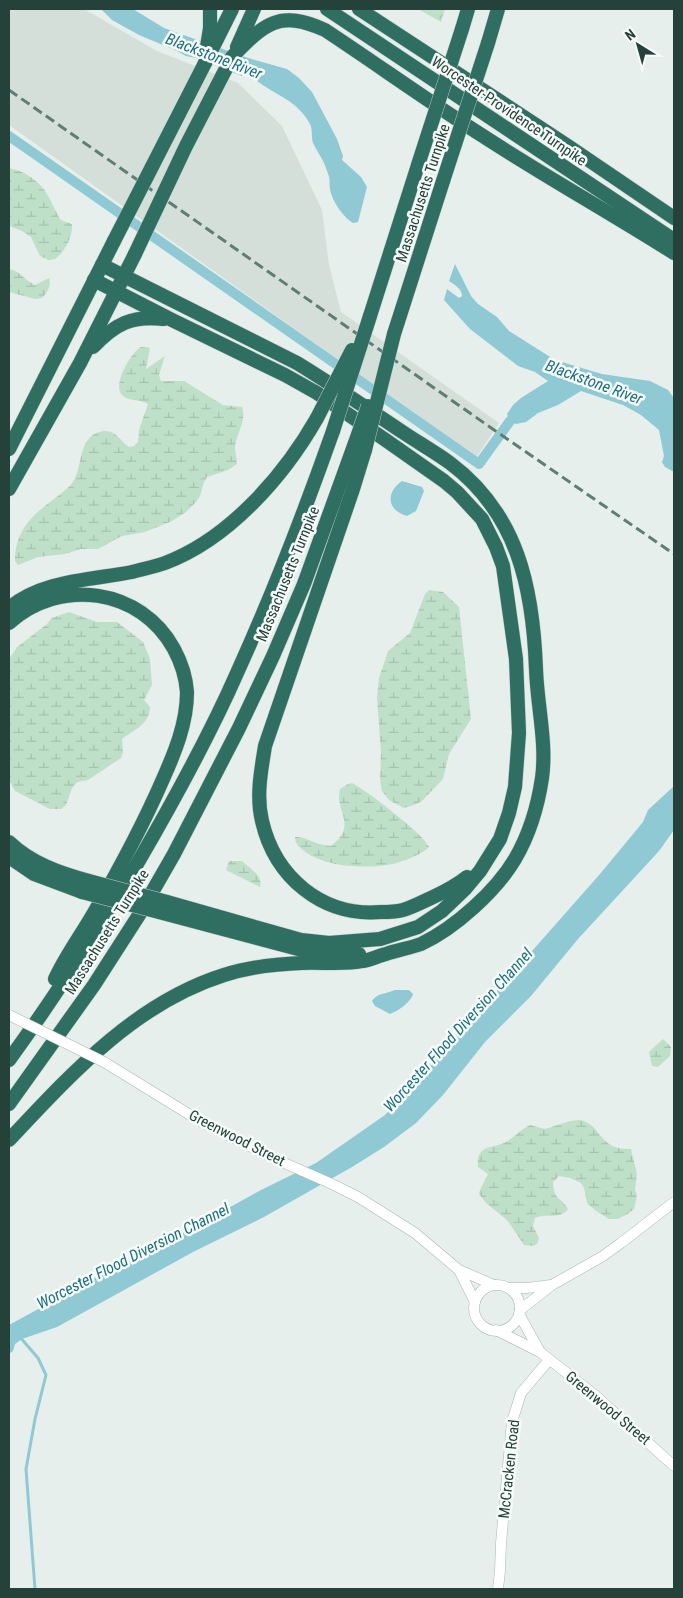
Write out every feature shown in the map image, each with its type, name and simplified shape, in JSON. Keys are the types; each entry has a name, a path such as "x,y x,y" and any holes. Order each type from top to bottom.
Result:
{"highway":[{"path":"210,9 215,30"},
{"path":"9,449 205,63 215,30 232,9"},
{"path":"9,489 80,363 135,254 186,146 232,57 243,40 254,9"},
{"name":"Worcester-Providence Turnpike","path":"327,9 674,240"},
{"name":"Worcester-Providence Turnpike","path":"359,9 674,218"},
{"name":"Massachusetts Turnpike","path":"9,1060 38,1020 118,896 157,830 225,700 270,597 333,431 468,9"},
{"name":"Massachusetts Turnpike","path":"9,1104 94,985 139,915 174,854 239,728 273,656 360,447 394,334 498,9"},
{"path":"243,40 265,26 281,20 303,21 325,30 482,136 623,220 674,253"},
{"path":"9,1140 101,1048 158,1004 223,975 258,966 361,962 420,944 452,926 475,906 502,878 515,859 537,805 542,776 543,756 530,603 518,553 513,541 490,503 450,464 327,381 296,363 102,265"},
{"path":"9,857 34,874 301,940 329,943 380,939 418,927 442,910 465,889 500,839 515,787 519,732 517,673 503,566 496,547 482,520 470,505 444,481 317,393 285,375 94,280"},
{"path":"9,608 37,592 80,580 164,563 201,545 229,524 273,481 286,465 317,418 370,316"},
{"path":"80,363 106,333 122,323 137,318 172,320"},
{"path":"360,447 353,490 265,746 259,786 262,821 272,849 294,882 310,895 347,911 369,913 402,911 457,886 475,871 490,854"},
{"path":"9,623 53,598 75,595 113,598 148,616 170,642 179,659 187,691 185,717 177,744 145,820 108,888 56,976 38,1020"},
{"path":"9,842 27,857 85,887"},
{"path":"163,907 302,950 385,954"}],"street":[{"name":"Greenwood Street","path":"9,1015 104,1062 200,1121 358,1197 412,1231 459,1270 494,1285"},
{"path":"519,1312 552,1284 603,1256 674,1202"},
{"name":"Greenwood Street","path":"459,1270 475,1302"},
{"path":"509,1288 517,1297 519,1312 516,1321 504,1329 490,1329 479,1321 474,1309 475,1302 482,1291 494,1285 502,1285 509,1288 527,1288 552,1284"},
{"name":"Greenwood Street","path":"519,1312 540,1352"},
{"name":"Greenwood Street","path":"496,1330 540,1352 596,1396 674,1466"},
{"name":"McCracken Road","path":"498,1589 512,1422 522,1393 549,1360"}],"shaded area":[{"path":"9,9 84,9 157,51 238,83 282,126 322,210 329,265 341,312 499,423 476,458 9,125"}],"green space":[{"path":"418,9 445,9 441,22"},
{"path":"9,168 20,171 35,180 44,189 60,219 72,224 68,243 55,259 49,260 40,256 31,237 9,226"},
{"path":"9,269 17,272 35,285 49,278 49,286 42,298 35,299 9,292"},
{"path":"141,347 150,348 146,369 165,356 159,375 161,381 184,381 223,405 242,407 243,417 235,447 237,464 228,470 207,477 196,502 186,512 172,521 145,532 122,536 98,549 81,549 65,554 38,557 18,565 15,561 16,550 22,532 39,511 72,483 77,474 85,444 90,438 96,433 108,431 115,434 129,447 134,446 138,442 139,430 148,404 142,401 131,400 122,395 119,384 124,369 132,355"},
{"path":"429,590 443,592 459,607 471,719 449,754 443,779 422,801 404,808 389,800 382,791 377,697 379,678 388,651 410,633 425,594"},
{"path":"69,612 97,622 117,622 143,642 150,659 152,685 144,700 150,707 144,722 122,739 123,752 121,758 88,780 77,782 72,788 66,805 61,809 50,809 15,791 9,780 9,659 17,647 52,618"},
{"path":"352,783 407,823 429,847 403,861 365,867 342,865 320,860 301,849 296,843 295,837 331,846 339,838 345,825 339,797 340,789"},
{"path":"229,861 242,861 258,876 261,883 260,887 226,870"},
{"path":"663,1039 671,1047 670,1056 658,1067 652,1066 649,1052"},
{"path":"580,1120 591,1125 610,1145 631,1149 637,1174 635,1190 637,1195 634,1209 617,1219 609,1219 587,1203 581,1183 559,1176 553,1182 555,1193 568,1209 561,1215 539,1216 535,1218 533,1226 539,1238 537,1244 533,1246 524,1245 507,1220 486,1203 479,1194 488,1174 478,1167 479,1155 485,1149 507,1141 530,1125 545,1129 570,1121"}],"water":[{"name":"Blackstone River","path":"101,9 133,9 164,28 248,58 287,69 299,78 312,92 337,139 343,156 342,160 361,177 367,187 358,222 353,223 349,220 336,203 331,194 327,170 313,143 311,126 304,115 291,102 251,76 242,76 186,56 139,35 112,20"},
{"name":"Blackstone River","path":"455,264 471,296 478,304 497,317 509,331 555,360 602,374 650,381 668,390 674,398 674,472 665,467 662,462 664,456 659,430 641,415 623,405 581,391 558,405 538,413 526,422 516,424 510,421 507,414 513,405 548,381 535,372 518,366 470,329 444,300 447,289 459,298 462,296 459,289 449,281"},
{"path":"402,481 422,487 424,491 416,511 407,516 395,510 391,500 393,490"},
{"path":"674,786 674,830 659,851 578,939 531,996 485,1042 443,1095 416,1123 384,1147 352,1167 264,1217 193,1252 57,1327 22,1339 15,1344 13,1351 9,1354 9,1325 112,1269 138,1258 261,1190 316,1163 385,1115 600,874 643,822 648,810"},
{"path":"395,990 409,990 413,994 404,1006 390,1014 375,1006 372,1001 376,996"}],"waterway":[{"path":"9,136 479,464 510,421 519,412"},
{"path":"19,1336 38,1358 46,1375 35,1419 26,1469 35,1589"}],"railway":[{"path":"9,90 674,554"}],"water label":[{"name":"Worcester Flood Diversion Channel","path":"458,1030"},
{"name":"Worcester Flood Diversion Channel","path":"133,1256"}]}
